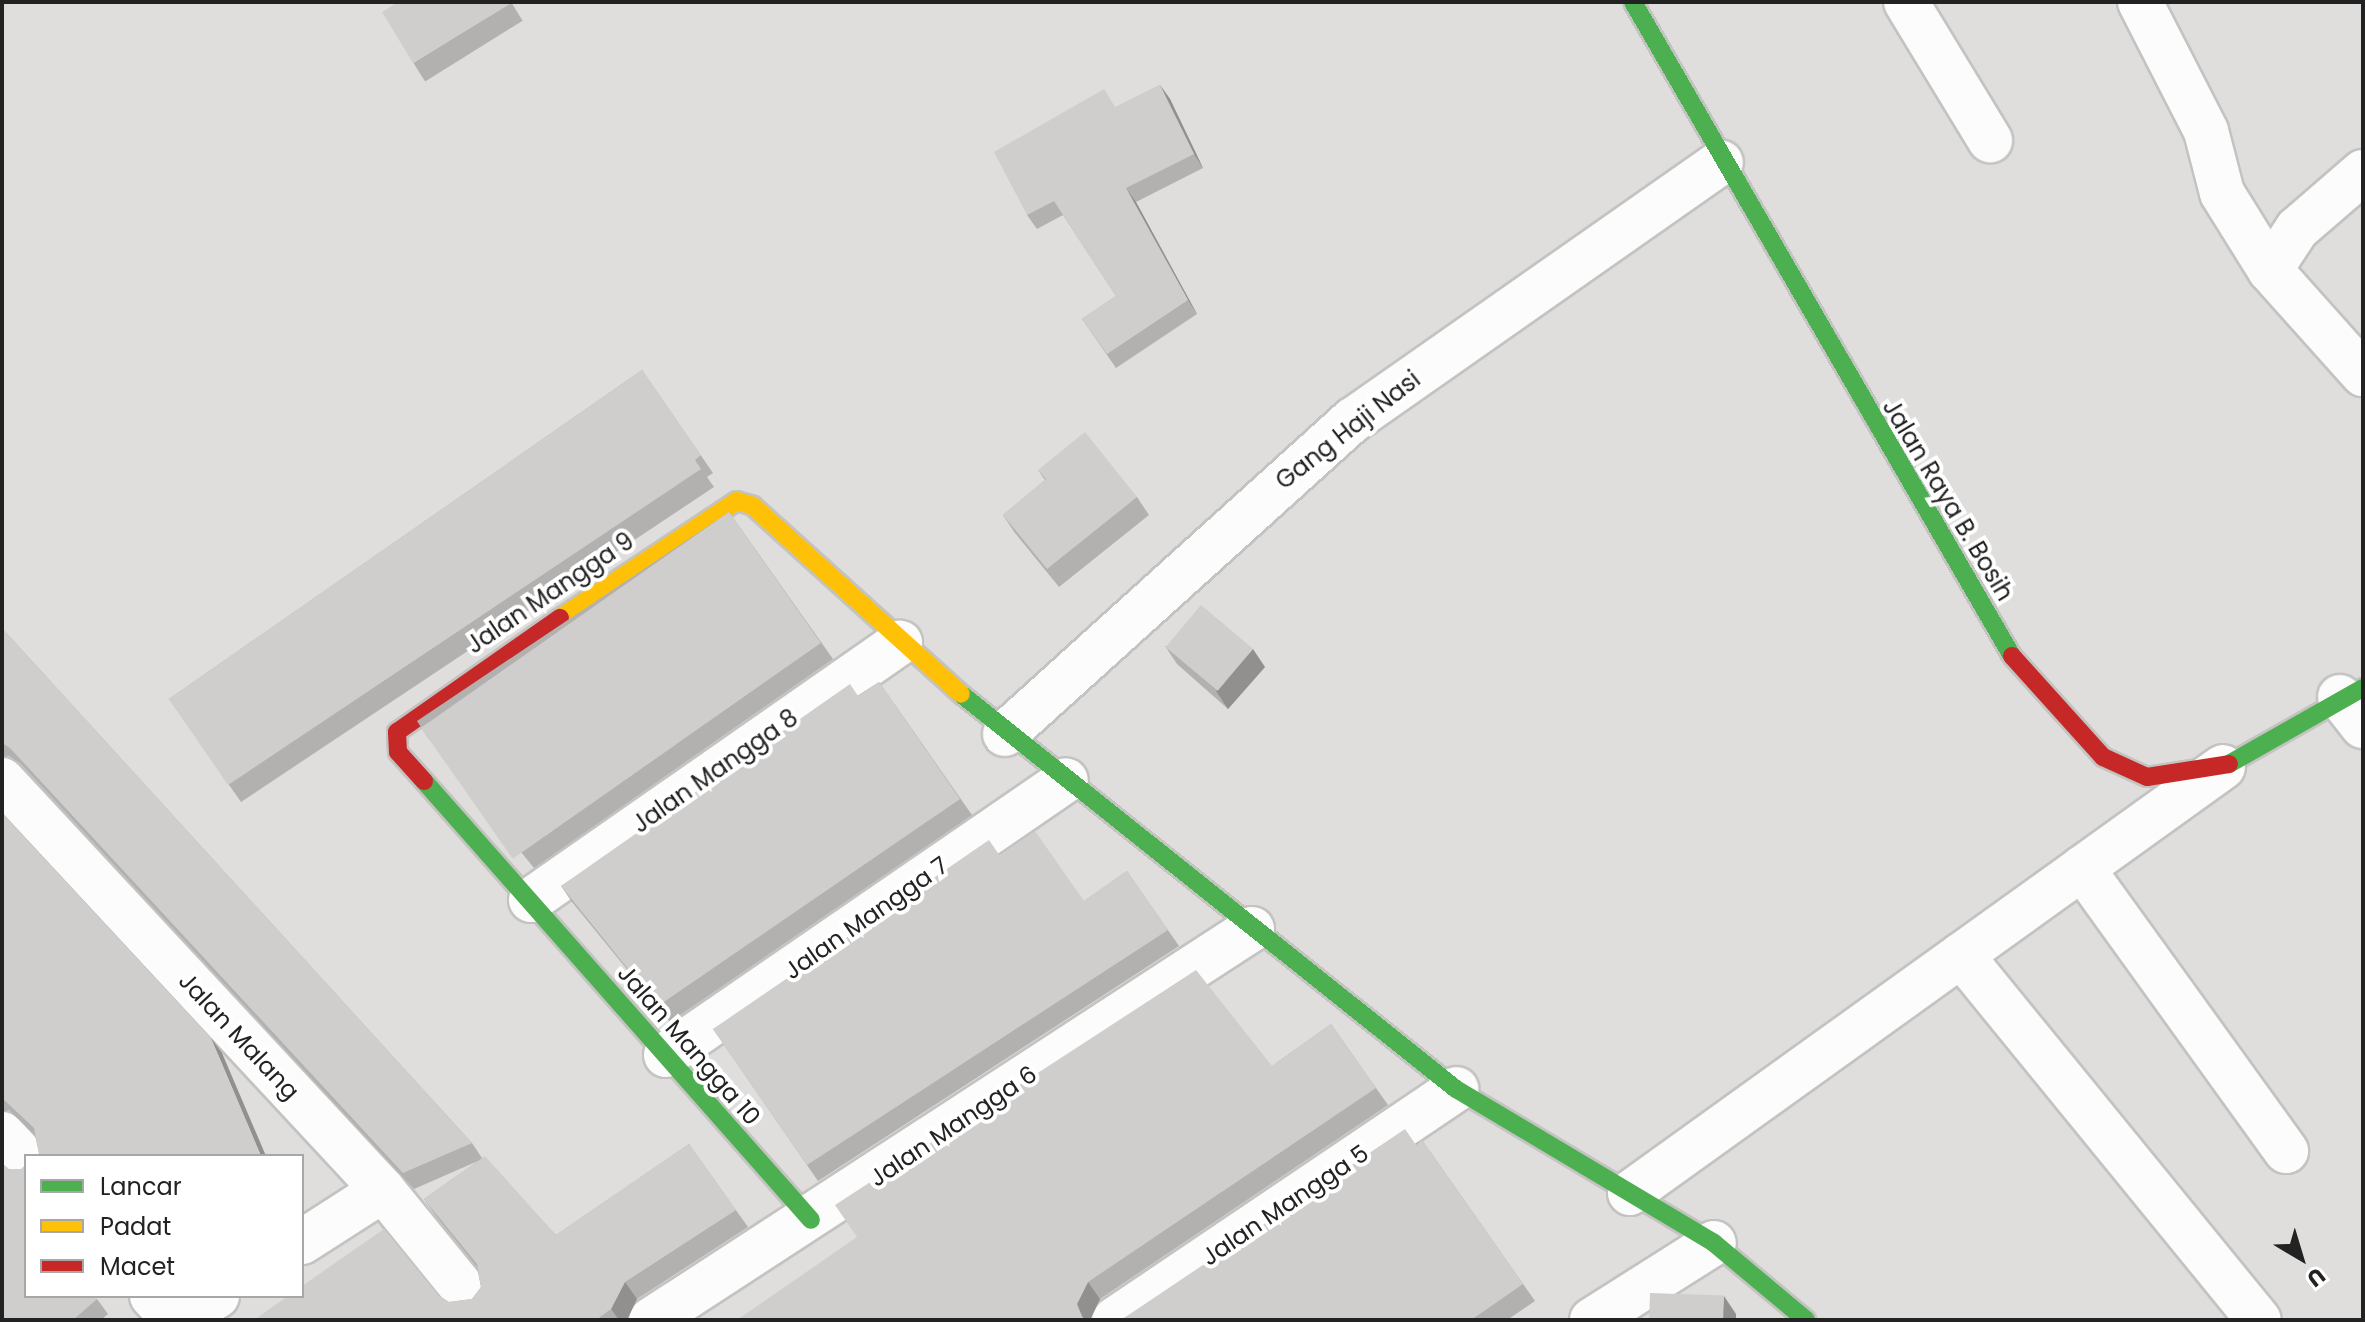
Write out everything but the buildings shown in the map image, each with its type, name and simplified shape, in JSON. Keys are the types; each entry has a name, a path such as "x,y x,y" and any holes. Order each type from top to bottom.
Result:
{"street":[{"name":"Jalan Raya B. Bosih","path":"1633,2 1721,162 2019,667 2103,757 2147,777 2223,767 2355,703"},
{"path":"1906,2 1990,140"},
{"path":"2140,2 2206,131 2222,193 2270,270 2363,374"},
{"name":"Gang Haji Nasi","path":"1005,734 1353,420 1721,162"},
{"path":"2270,270 2297,229 2363,172"},
{"name":"Jalan Mangga 9","path":"531,900 398,752 397,732 423,709 737,501 753,506 900,643"},
{"path":"900,643 1005,734 1456,1089 1714,1243 1806,1320"},
{"name":"Jalan Mangga 8","path":"531,900 900,643"},
{"path":"1630,1193 2223,767"},
{"name":"Jalan Malang","path":"2,780 383,1190 469,1296"},
{"name":"Jalan Mangga 7","path":"666,1055 1066,780"},
{"path":"2082,868 2286,1151"},
{"name":"Jalan Mangga 10","path":"531,900 811,1220"},
{"name":"Jalan Mangga 6","path":"651,1320 811,1220 1252,929"},
{"path":"1961,955 2259,1320"},
{"name":"Jalan Mangga 5","path":"1114,1320 1456,1089"},
{"path":"2,1134 24,1158"},
{"path":"304,1241 383,1190"},
{"path":"1592,1320 1714,1243"},
{"path":"154,1298 177,1320 214,1298"}],"shaded area":[{"path":"2,2 2363,2 2363,1320 2,1320"}],"traffic: fast":[{"path":"1633,2 2012,656"},
{"path":"2229,764 2363,688"},
{"path":"961,694 1456,1089 1714,1243 1806,1320"},
{"path":"424,781 811,1220"}],"traffic: slow":[{"path":"560,618 737,501 753,506 961,694"}],"traffic: jam":[{"path":"424,781 398,752 397,732 560,618"},
{"path":"2012,656 2103,757 2147,777 2229,764"}]}
